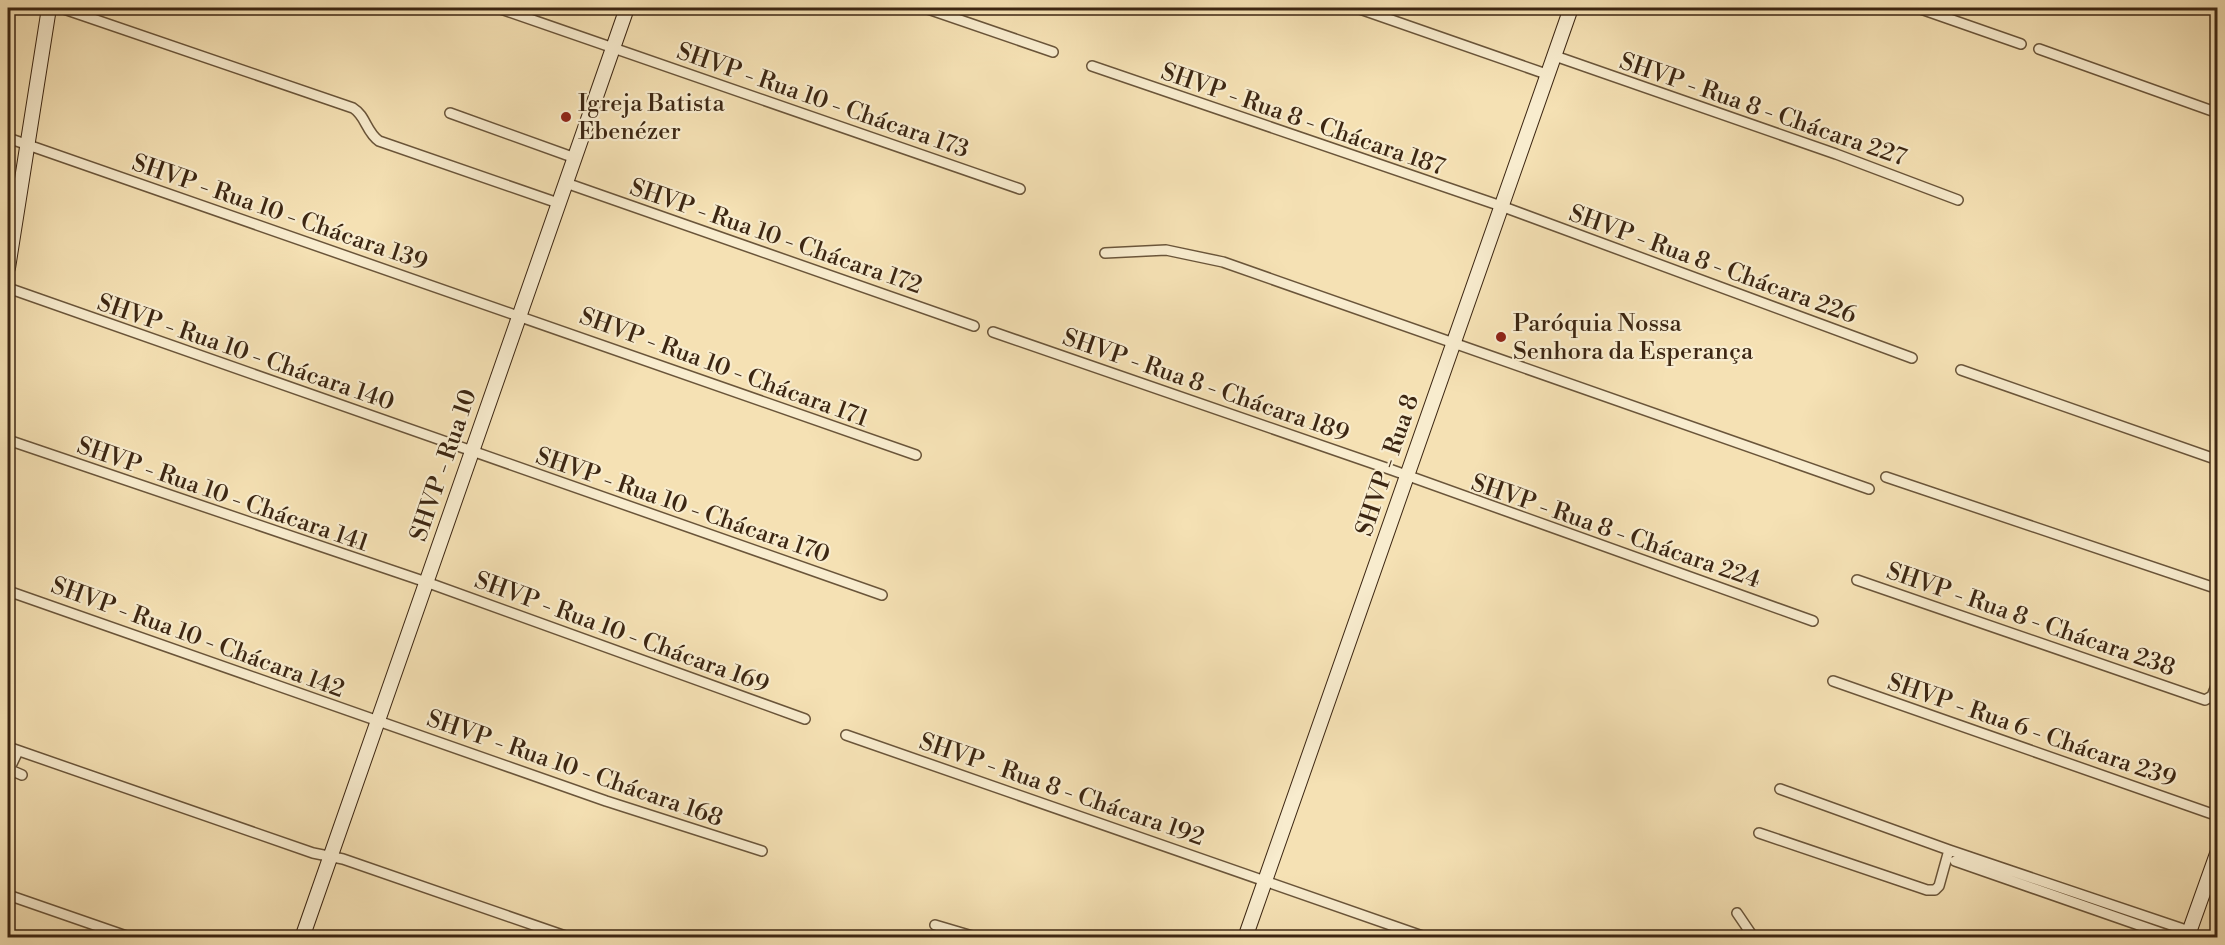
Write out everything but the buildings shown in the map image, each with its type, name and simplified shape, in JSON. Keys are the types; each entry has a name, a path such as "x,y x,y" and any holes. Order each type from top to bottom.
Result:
{"street":[{"path":"8,268 49,8"},
{"path":"61,8 353,108 362,115 371,135 379,141 558,203"},
{"name":"SHVP - Rua 10 - Chácara 173","path":"498,8 1020,189"},
{"name":"SHVP - Rua 10","path":"302,938 627,8"},
{"path":"925,8 1053,52"},
{"path":"1357,8 1549,75"},
{"name":"SHVP - Rua 8","path":"1245,938 1572,8"},
{"path":"1918,8 2021,44"},
{"path":"2039,49 2217,113"},
{"name":"SHVP - Rua 8 - Chácara 227","path":"1555,56 1958,200"},
{"name":"SHVP - Rua 8 - Chácara 187","path":"1092,66 1501,206"},
{"path":"450,113 574,158"},
{"name":"SHVP - Rua 10 - Chácara 139","path":"8,138 519,315"},
{"name":"SHVP - Rua 10 - Chácara 172","path":"566,183 974,326"},
{"name":"SHVP - Rua 8 - Chácara 226","path":"1501,206 1912,358"},
{"path":"1105,253 1166,250 1214,260 1869,489"},
{"name":"SHVP - Rua 10 - Chácara 140","path":"8,288 471,452"},
{"name":"SHVP - Rua 10 - Chácara 171","path":"519,315 916,455"},
{"name":"SHVP - Rua 8 - Chácara 189","path":"993,332 1407,477"},
{"path":"1961,370 2217,460"},
{"name":"SHVP - Rua 10 - Chácara 141","path":"8,440 426,582"},
{"name":"SHVP - Rua 10 - Chácara 170","path":"471,452 882,595"},
{"name":"SHVP - Rua 8 - Chácara 224","path":"1407,477 1813,621"},
{"path":"1886,477 2217,589"},
{"name":"SHVP - Rua 8 - Chácara 238","path":"1857,580 2205,699 2212,696 2217,682"},
{"name":"SHVP - Rua 10 - Chácara 169","path":"426,582 805,719"},
{"name":"SHVP - Rua 10 - Chácara 142","path":"8,591 376,721"},
{"name":"SHVP - Rua 6 - Chácara 239","path":"1833,681 2217,816"},
{"name":"SHVP - Rua 10 - Chácara 168","path":"376,721 762,851"},
{"name":"SHVP - Rua 8 - Chácara 192","path":"846,735 1428,938"},
{"path":"8,747 571,938"},
{"path":"18,751 8,770 22,775"},
{"path":"1780,789 2184,935"},
{"path":"1759,833 1927,890 1935,890 1939,886 1949,850"},
{"path":"2184,935 2217,851"},
{"path":"1956,861 2184,935"},
{"path":"8,894 132,938"},
{"path":"1737,913 1754,938"},
{"path":"935,925 979,938"}],"place":[{"name":"Igreja Batista Ebenézer","path":"566,117"},
{"name":"Paróquia Nossa Senhora da Esperança","path":"1501,337"}]}
